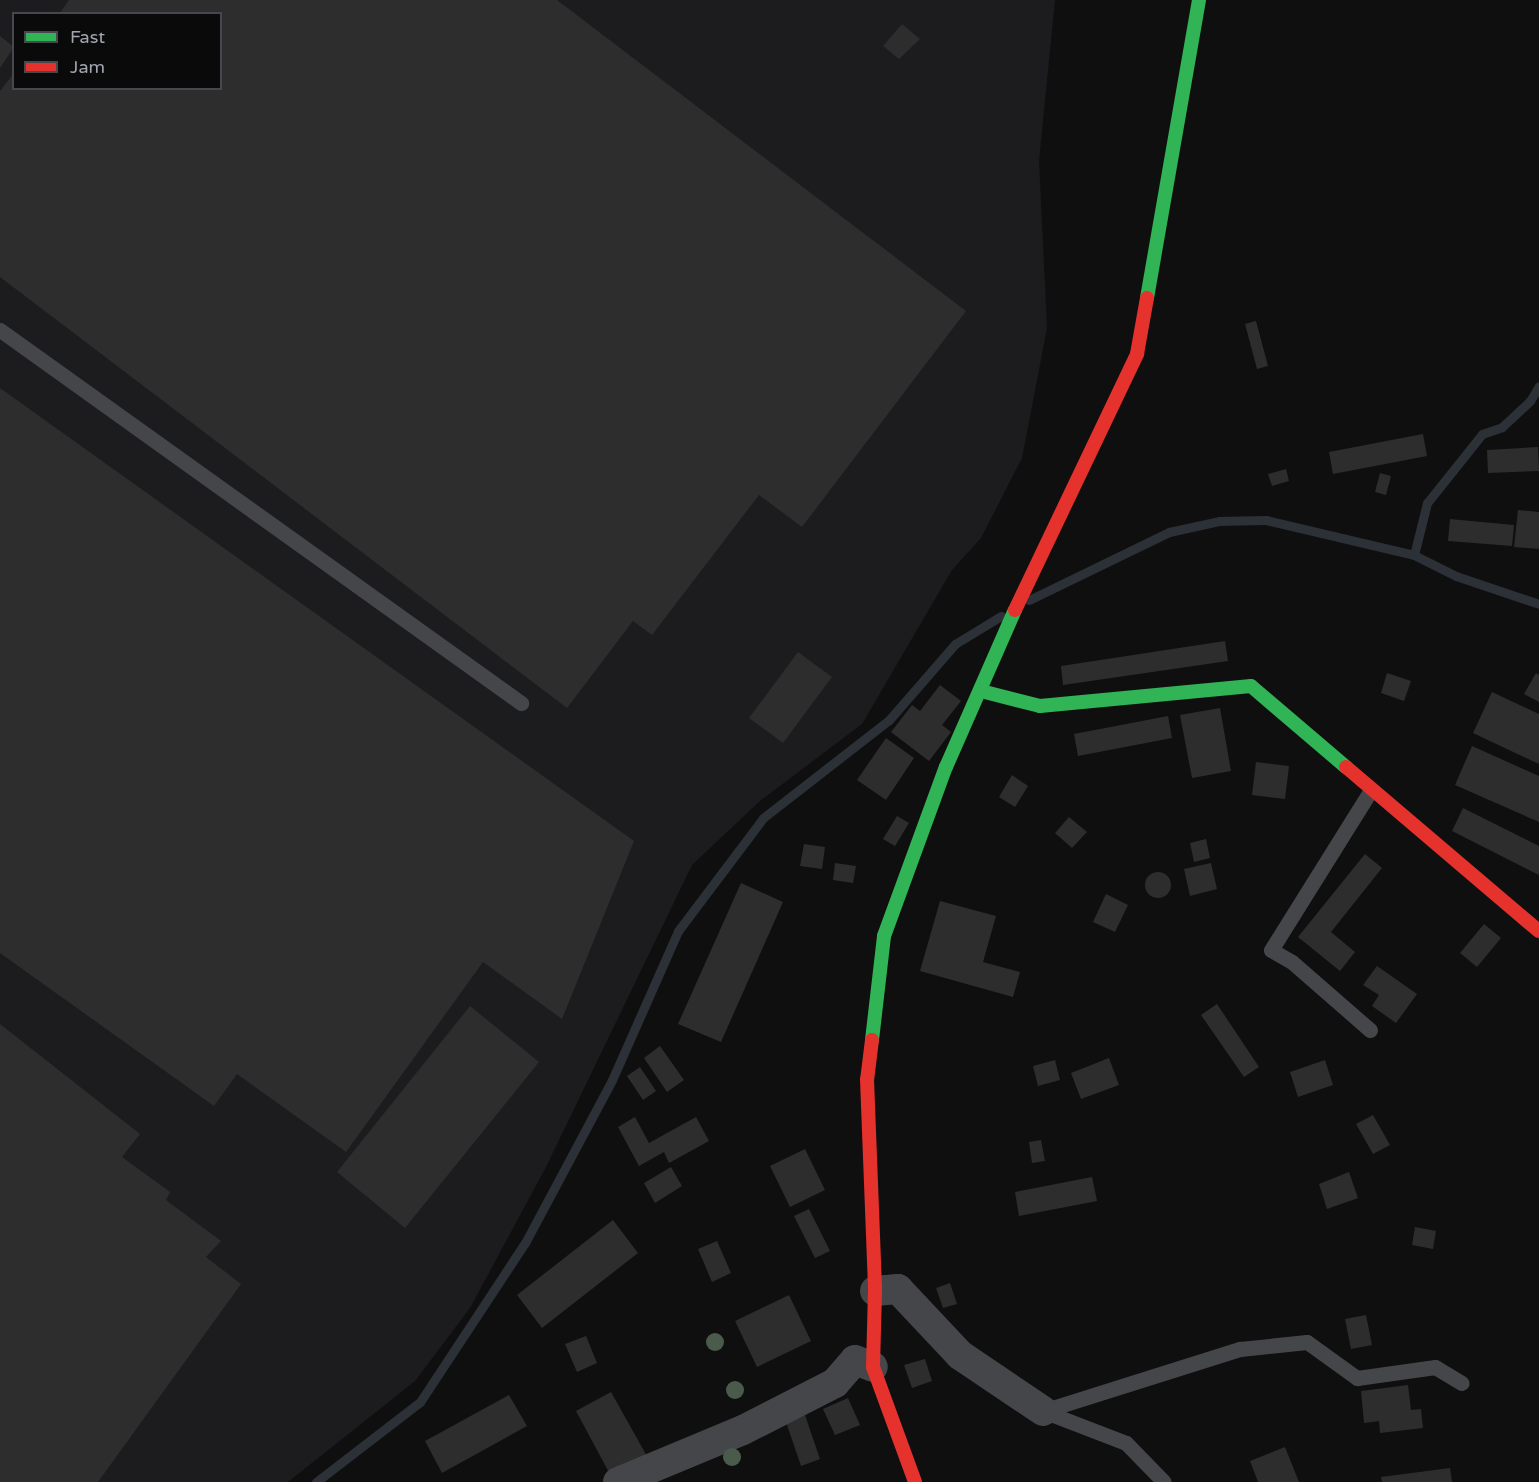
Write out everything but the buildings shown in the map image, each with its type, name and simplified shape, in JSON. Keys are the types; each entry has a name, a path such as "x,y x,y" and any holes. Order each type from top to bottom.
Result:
{"street":[{"path":"915,1482 873,1367 876,1291 867,1079 884,936 946,767 1016,607 1137,354 1199,0"},
{"path":"981,691 1040,706 1251,686 1539,931"},
{"path":"876,1291 898,1289 960,1355 1043,1411"},
{"path":"618,1482 743,1430 835,1383 855,1360 873,1367"}],"lane":[{"path":"0,330 521,704"},
{"path":"1370,1030 1292,962 1271,950 1371,790"},
{"path":"1043,1411 1240,1349 1307,1342 1357,1378 1436,1367 1462,1383"},
{"path":"1043,1411 1126,1443 1164,1482"}],"shaded area":[{"path":"0,0 1055,0 1039,161 1047,328 1022,458 981,538 952,570 862,724 760,801 692,865 546,1167 470,1308 415,1381 288,1482 0,1482"}],"waterway":[{"path":"1414,555 1427,503 1482,434 1502,427 1530,401 1539,386"},
{"path":"1029,600 1169,532 1219,521 1266,520 1414,555 1456,576 1539,604"},
{"path":"316,1482 420,1402 525,1243 612,1080 678,931 763,818 889,720 955,644 1001,616"}],"traffic: fast":[{"path":"1147,298 1199,0"},
{"path":"872,1040 884,936 946,767 1015,610"},
{"path":"981,691 1040,706 1251,686 1346,767"}],"traffic: jam":[{"path":"1015,610 1137,354 1147,298"},
{"path":"1346,767 1539,931"},
{"path":"872,1040 867,1079 875,1291 873,1367 915,1482"}]}
